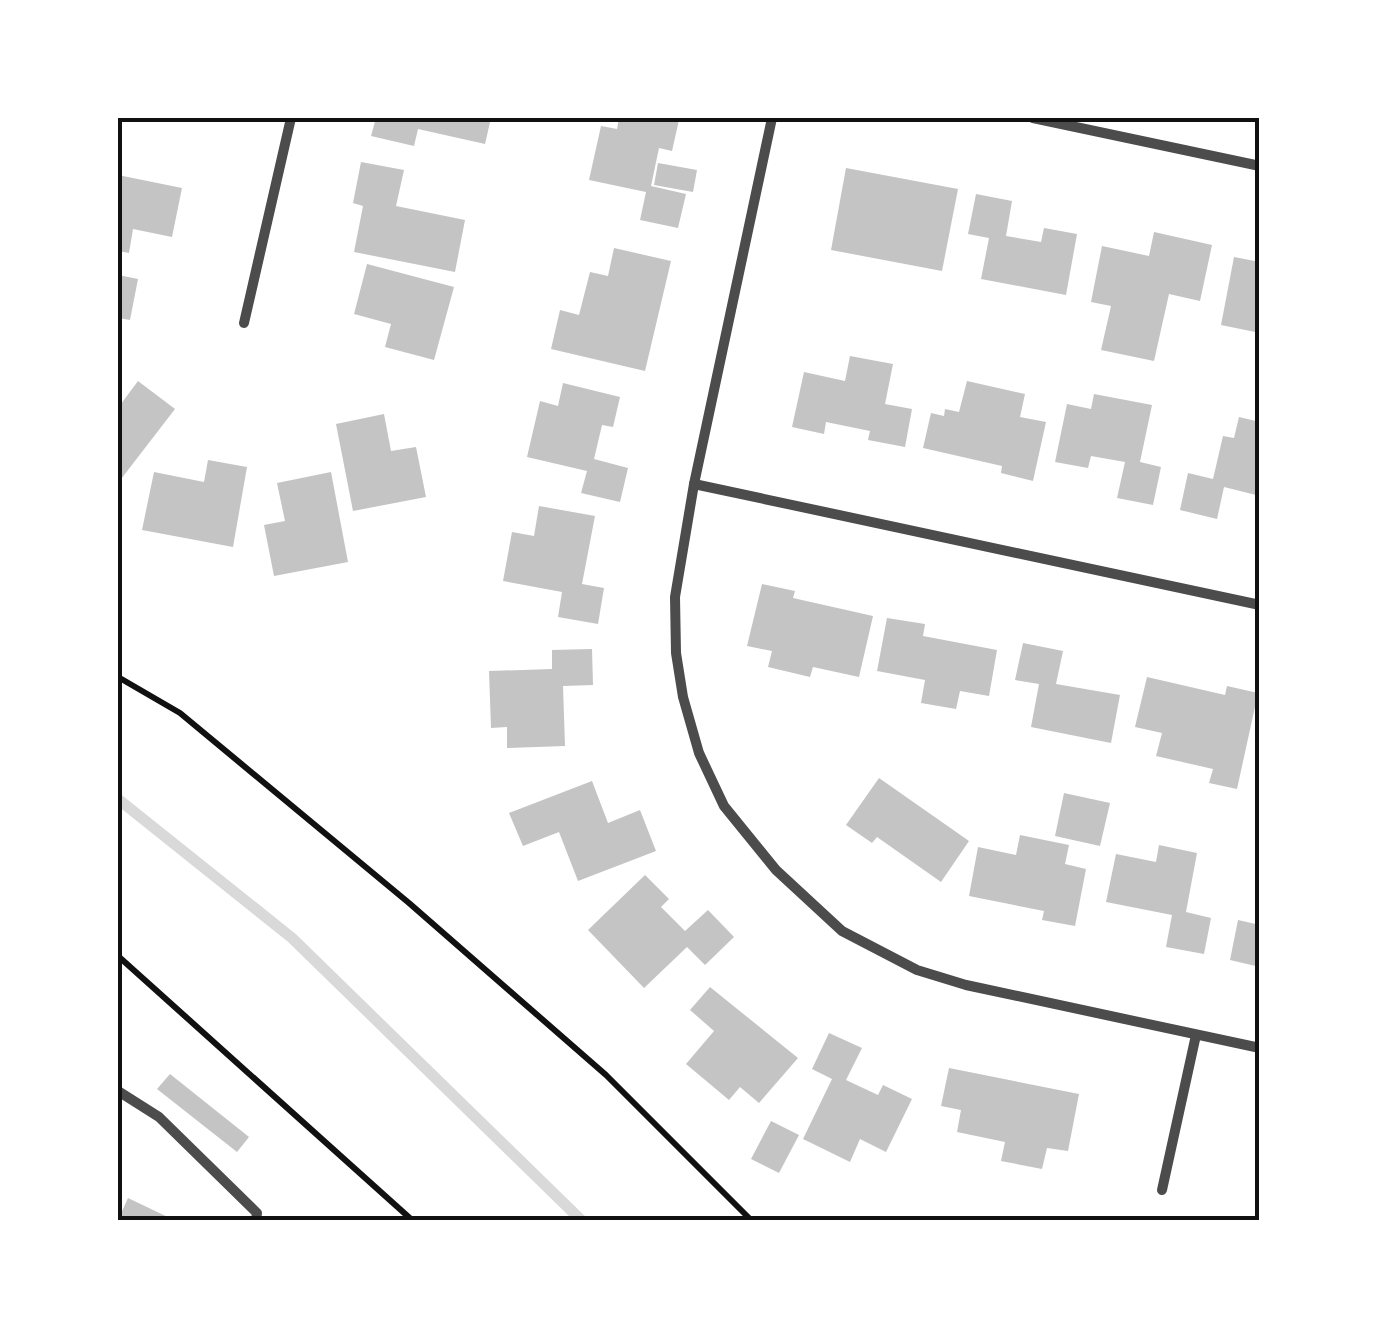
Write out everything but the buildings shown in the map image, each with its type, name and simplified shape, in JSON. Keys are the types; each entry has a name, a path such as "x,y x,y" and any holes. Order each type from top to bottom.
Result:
{"street":[{"path":"244,323 290,118"},
{"path":"772,118 694,484 675,597 676,653 683,697 699,753 724,806 776,870 842,931 917,970 966,985 1260,1048"},
{"path":"1033,118 1260,166"},
{"path":"694,484 1260,605"},
{"path":"1162,1190 1196,1035"},
{"path":"118,1091 159,1118 257,1214 256,1220"}],"path":[{"path":"118,677 180,713 410,903 606,1076 750,1220"},
{"path":"118,956 412,1220"}],"waterway":[{"path":"118,799 292,938 581,1220"}]}
